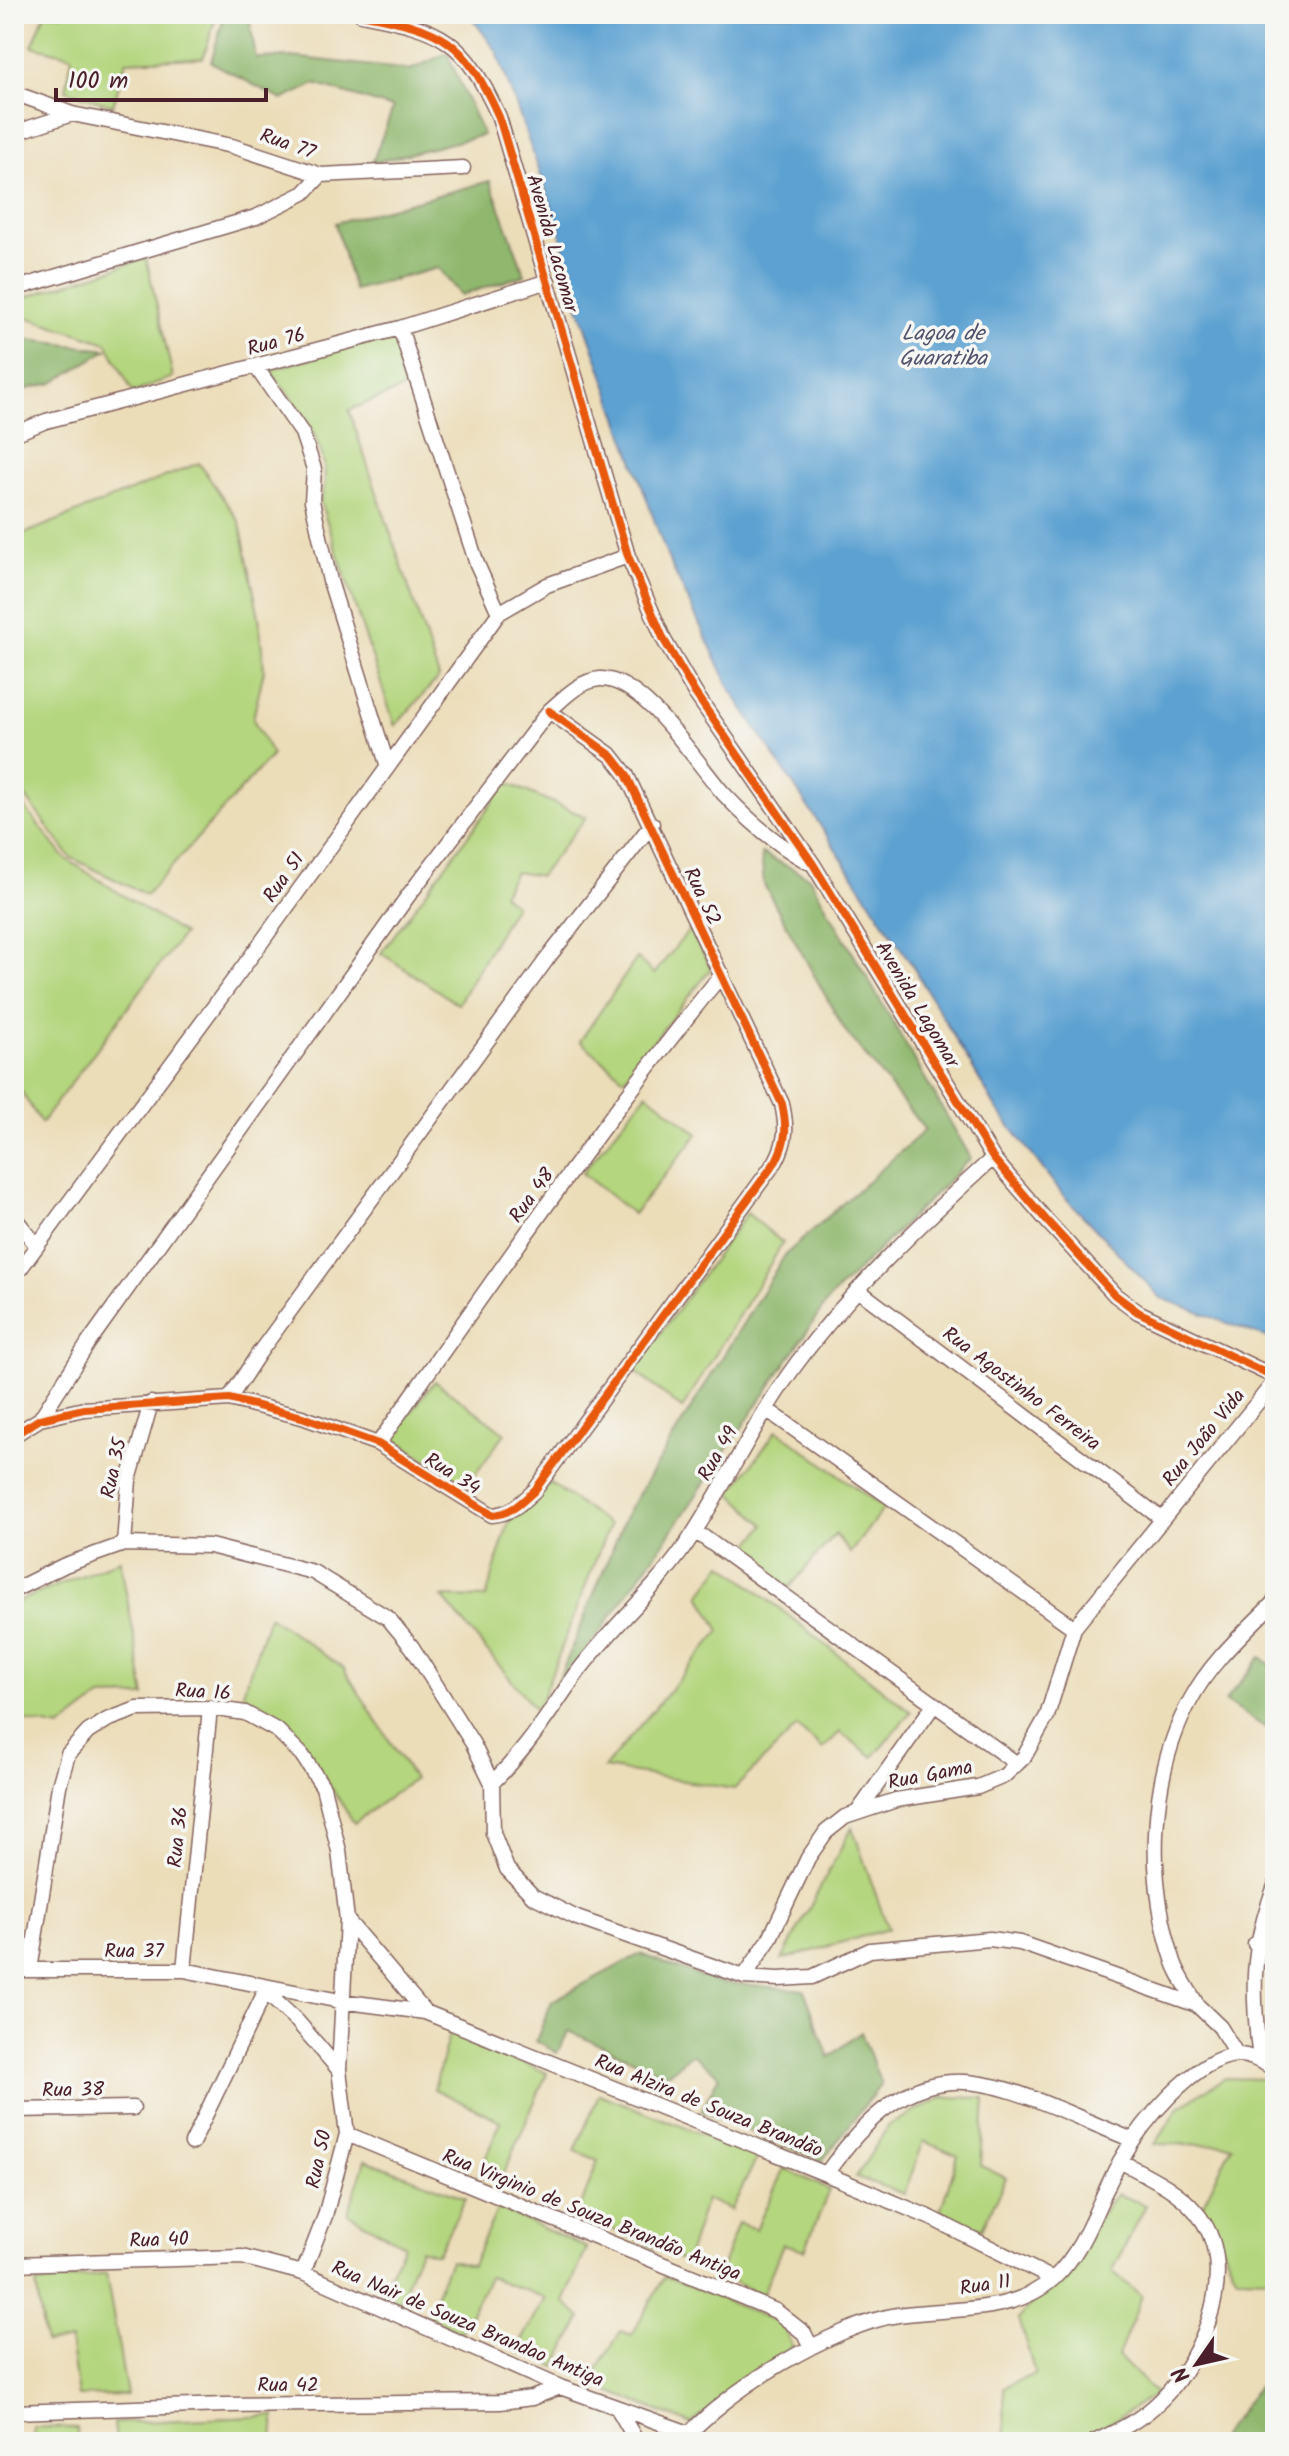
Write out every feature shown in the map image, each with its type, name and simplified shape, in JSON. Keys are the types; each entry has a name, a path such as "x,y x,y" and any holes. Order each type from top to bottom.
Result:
{"street":[{"name":"Avenida Lacomar","path":"361,14 429,29 464,56 481,78 499,117 628,556"},
{"name":"Rua 77","path":"14,93 72,114 232,146 321,175 304,193 256,217 14,289"},
{"path":"14,133 72,114"},
{"path":"321,175 463,168"},
{"name":"Rua 76","path":"14,434 46,421 400,328 548,281"},
{"path":"400,328 477,564 499,613"},
{"path":"256,367 302,433 314,469 312,501 330,581 387,764"},
{"name":"Rua 51","path":"14,1277 499,613 547,585 628,556"},
{"name":"Avenida Lagomar","path":"628,556 664,640 695,693 813,864 993,1158 1115,1295 1174,1332 1275,1379"},
{"path":"40,1419 89,1342 408,896 549,711 576,687 600,679 619,682 650,705 724,793 778,845 813,864"},
{"name":"Rua 52","path":"549,711 612,756 652,824 782,1104 787,1126"},
{"path":"229,1399 259,1353 547,959 652,824"},
{"name":"Rua 48","path":"378,1444 680,1025 722,974"},
{"name":"Rua 34","path":"14,1435 40,1419 84,1409 229,1399 302,1417 378,1444 492,1515 503,1515 535,1490 776,1161 785,1143 787,1126"},
{"name":"Rua 49","path":"492,1783 528,1748 577,1674 695,1531 766,1409 798,1363 858,1290 931,1213 993,1158"},
{"path":"14,1217 37,1246"},
{"name":"Rua Agostinho Ferreira","path":"858,1290 1162,1519"},
{"name":"Rua João Vida","path":"1162,1519 1275,1379"},
{"name":"Rua 35","path":"124,1544 129,1480 151,1403"},
{"path":"766,1409 1074,1628"},
{"name":"Rua Gama","path":"744,1977 769,1940 826,1832 857,1813 896,1800 978,1787 1004,1776 1024,1757 1047,1716 1074,1628 1162,1519"},
{"path":"695,1531 1017,1764"},
{"path":"14,1590 65,1565 124,1544 210,1546 313,1572 388,1618 412,1647 473,1744 492,1783 493,1833 507,1869 533,1896 577,1918 744,1977 812,1977 870,1950 990,1939 1020,1943 1197,2005"},
{"path":"1275,1601 1223,1655 1192,1697 1172,1741 1158,1806 1156,1876 1175,1964 1197,2005 1220,2027 1237,2055 1260,2060 1275,2069"},
{"path":"857,1813 933,1706"},
{"name":"Rua 16","path":"30,1970 59,1786 68,1754 88,1732 107,1720 137,1709 210,1708 245,1713 278,1731 302,1755 323,1787 339,1851 347,1920 340,2001"},
{"name":"Rua 36","path":"184,1970 210,1708"},
{"path":"1260,2060 1252,1980 1255,1944 1275,1886"},
{"path":"347,1920 425,2012"},
{"path":"1255,1944 1275,1946"},
{"name":"Rua 37","path":"14,1970 184,1970 340,2001"},
{"path":"192,2143 259,1986 297,2021 339,2070"},
{"name":"Rua Alzira de Souza Brandão","path":"340,2001 425,2012 931,2218 1053,2279"},
{"name":"Rua 50","path":"303,2273 325,2216 347,2134 339,2070 340,2001"},
{"name":"Rua 11","path":"685,2438 743,2391 811,2347 850,2327 896,2315 1000,2304 1028,2296 1053,2279 1084,2240 1120,2161 1133,2140 1186,2082 1214,2062 1237,2055"},
{"path":"826,2174 878,2113 905,2094 958,2079 999,2087 1133,2140"},
{"name":"Rua 38","path":"14,2110 133,2108"},
{"name":"Rua Virginio de Souza Brandão Antiga","path":"347,2134 776,2311 804,2333 811,2347"},
{"path":"1094,2442 1129,2426 1159,2402 1185,2374 1205,2330 1218,2270 1213,2240 1196,2212 1169,2188 1120,2161"},
{"name":"Rua 40","path":"14,2264 242,2257 303,2273"},
{"name":"Rua Nair de Souza Brandao Antiga","path":"303,2273 560,2387 685,2438"},
{"name":"Rua 42","path":"14,2412 225,2405 500,2402 532,2398 560,2387"},
{"name":"Rua Nair de Souza Brandao Antiga","path":"618,2409 637,2442"}],"green space":[{"path":"45,14 217,14 203,58 126,61 113,106 66,90 72,56 32,46"},
{"path":"224,16 249,16 256,58 292,57 410,70 447,53 483,135 372,163 393,108 315,84 282,100 211,62"},
{"path":"490,181 525,275 461,295 438,268 354,290 335,223"},
{"path":"146,258 173,377 133,393 107,343 14,313 14,301"},
{"path":"394,334 410,386 349,410 439,677 395,726 320,501 325,484 320,449 303,415 270,370"},
{"path":"14,338 107,350 53,383 14,392"},
{"path":"199,463 240,523 259,617 264,670 253,719 272,755 146,895 70,857 14,781 14,538"},
{"path":"507,783 586,817 540,876 515,872 502,894 515,905 458,1004 381,953"},
{"path":"14,794 65,858 183,934 41,1123 14,1080"},
{"path":"761,853 809,877 971,1158 829,1299 668,1537 549,1703 628,1511 785,1255 925,1130 844,1029 764,885"},
{"path":"690,929 711,969 624,1078 580,1041 637,958 654,974"},
{"path":"647,1093 698,1134 633,1214 582,1173"},
{"path":"747,1213 783,1243 682,1409 634,1370"},
{"path":"435,1381 505,1433 467,1486 392,1437"},
{"path":"777,1430 884,1508 850,1553 835,1534 789,1588 743,1553 765,1525 731,1493"},
{"path":"550,1483 609,1525 537,1711 442,1597 486,1598 509,1520"},
{"path":"120,1560 145,1696 101,1697 60,1728 14,1719 14,1603"},
{"path":"723,1564 911,1712 873,1757 840,1732 823,1749 797,1727 734,1789 604,1768 720,1631 700,1595"},
{"path":"269,1616 343,1668 414,1779 354,1823 296,1733 241,1698"},
{"path":"1261,1657 1275,1668 1275,1734 1225,1701"},
{"path":"852,1827 888,1929 782,1960"},
{"path":"640,1954 716,1982 804,1990 829,2057 861,2032 881,2084 822,2161 701,2111 719,2075 692,2054 666,2075 569,2031 557,2053 536,2041 552,2001"},
{"path":"450,2031 547,2073 499,2185 478,2175 501,2121 434,2089"},
{"path":"1225,2078 1268,2079 1275,2092 1275,2278 1237,2277 1202,2206 1232,2145 1155,2144 1179,2107"},
{"path":"599,2094 758,2156 731,2210 706,2199 686,2262 578,2214 598,2160 575,2151"},
{"path":"943,2097 985,2098 981,2166 1006,2178 982,2229 940,2212 958,2156 924,2141 904,2194 856,2177 889,2125"},
{"path":"365,2160 466,2198 437,2254 420,2249 399,2302 380,2294 404,2245 348,2214"},
{"path":"784,2168 829,2190 805,2250 783,2244 762,2296 719,2274 738,2223 756,2229"},
{"path":"1117,2194 1146,2205 1112,2272 1142,2296 1118,2356 1156,2394 1092,2434 1005,2442 1004,2387 1035,2374 1019,2319"},
{"path":"498,2208 587,2248 564,2302 581,2318 556,2367 516,2351 546,2298 489,2277 461,2333 427,2315 450,2260 472,2265"},
{"path":"106,2274 127,2395 78,2396 70,2340 45,2343 36,2284"},
{"path":"665,2276 782,2324 793,2348 691,2424 589,2383 621,2331 632,2335"},
{"path":"1275,2364 1275,2442 1217,2442"},
{"path":"275,2416 273,2442 116,2442 114,2423"},
{"path":"33,2427 77,2428 78,2442 34,2442"}],"water":[{"name":"Lagoa de Guaratiba","path":"469,14 1275,14 1275,1341 1161,1298 1063,1195 996,1108 912,965 731,690 667,556 573,290 559,227 497,52"}],"cycle path":[{"path":"361,14 413,26 448,42 474,70 486,91 499,117 628,556 664,640 695,693 813,864 993,1158 1115,1295 1138,1312 1275,1377"},
{"path":"14,1435 40,1419 84,1409 229,1399 302,1417 378,1444 492,1515 510,1510 535,1490 776,1161 785,1127 782,1104 626,774 612,756 549,711"}]}
